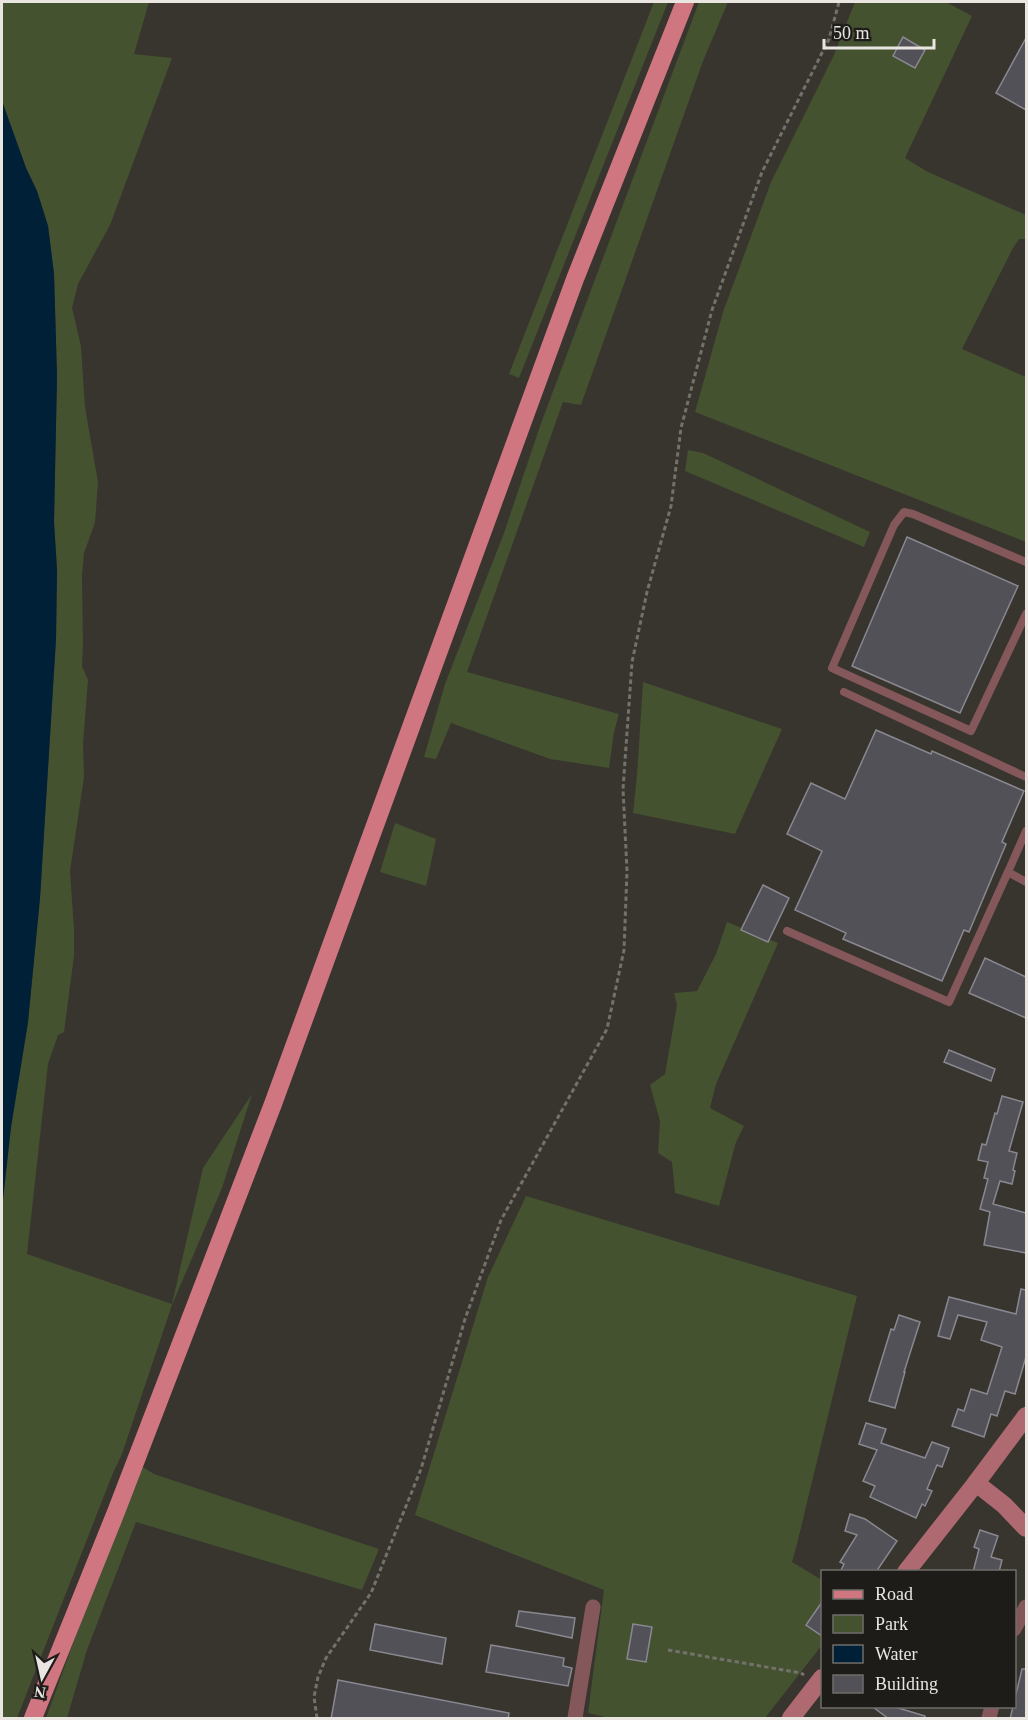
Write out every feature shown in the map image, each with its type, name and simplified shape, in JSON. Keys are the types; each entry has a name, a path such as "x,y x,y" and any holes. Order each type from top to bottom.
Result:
{"main road":[{"path":"33,1719 116,1512 273,1104 575,279 685,2"}],"street":[{"path":"908,1570 1026,1416"},
{"path":"976,1483 1004,1505 1026,1528"},
{"path":"575,1719 593,1606"},
{"path":"1016,1625 1026,1607"},
{"path":"790,1719 814,1677"}],"lane":[{"path":"1026,562 904,512 894,525 832,668 971,731 1026,614"},
{"path":"844,692 1026,777"},
{"path":"787,931 949,1002 1026,831"},
{"path":"1008,872 1026,882"}],"path":[{"path":"317,1719 314,1698 318,1677 326,1658 371,1593 421,1469 465,1319 501,1221 608,1029 624,950 627,871 623,789 632,662 647,592 671,506 681,428 712,310 762,172 829,39 839,2"},
{"path":"668,1650 814,1677"}],"green space":[{"path":"2,2 149,2 134,54 172,58 110,225 78,284 72,308 81,346 85,407 98,482 95,523 84,553 82,575 82,666 88,680 83,744 84,777 70,871 74,956 64,1032 58,1035 48,1064 27,1254 172,1304 203,1168 252,1094 222,1188 172,1305 122,1454 17,1718 2,1718 2,1208 11,1127 28,1022 40,898 56,639 57,570 54,522 57,376 54,274 48,226 2,101"},
{"path":"654,2 668,2 519,378 509,374"},
{"path":"699,2 728,2 703,61 581,405 563,402 467,672 619,714 609,768 550,759 451,723 436,759 424,757 445,684 504,533 540,426"},
{"path":"855,2 946,2 972,16 905,158 928,172 1026,215 1026,239 1019,239 1013,248 962,349 1026,377 1026,542 695,412 723,312 771,182 833,57"},
{"path":"688,450 703,453 870,532 864,547 685,471"},
{"path":"643,682 782,729 735,834 633,813"},
{"path":"395,823 436,839 426,886 380,872"},
{"path":"727,922 778,943 716,1084 710,1108 744,1126 736,1142 719,1206 675,1193 672,1162 658,1153 660,1121 650,1085 665,1074 677,1005 674,993 697,991 716,954"},
{"path":"526,1196 857,1296 792,1562 821,1579 821,1646 765,1718 609,1718 588,1713 604,1590 415,1515 488,1277"},
{"path":"138,1464 154,1474 379,1549 362,1590 136,1522 87,1650 67,1718 46,1718"}],"water":[{"path":"2,101 48,226 54,274 57,376 54,522 57,570 56,639 40,898 28,1022 11,1127 2,1208"}],"building":[{"path":"903,37 925,50 915,68 893,56"},
{"path":"1026,38 1026,110 996,93"},
{"path":"907,537 1018,586 960,713 852,666"},
{"path":"876,730 931,754 932,751 1024,791 1002,842 1006,844 969,932 964,930 942,981 843,939 846,933 795,910 822,851 787,834 811,783 845,799"},
{"path":"763,885 789,898 768,942 741,930"},
{"path":"985,958 1026,977 1026,1018 969,993"},
{"path":"949,1050 995,1069 991,1081 944,1062"},
{"path":"1002,1096 1023,1102 1009,1151 1017,1153 1012,1184 1000,1181 993,1204 1026,1213 1026,1253 984,1245 990,1212 980,1209 988,1179 984,1178 988,1162 978,1160 982,1144 986,1145"},
{"path":"1021,1289 1026,1290 1026,1357 1015,1394 1005,1391 997,1416 991,1414 984,1437 952,1426 958,1409 964,1411 971,1389 987,1394 1002,1347 981,1340 987,1322 958,1315 950,1339 938,1336 949,1297 1016,1314"},
{"path":"899,1315 920,1322 895,1408 869,1401 891,1329 894,1330"},
{"path":"866,1423 886,1429 881,1443 925,1458 932,1442 949,1448 942,1467 937,1465 927,1489 932,1491 925,1506 922,1504 916,1518 870,1497 875,1486 863,1481 877,1450 859,1444"},
{"path":"850,1514 865,1519 897,1541 877,1570 841,1570 844,1564 840,1562 857,1535 845,1531"},
{"path":"980,1530 998,1536 991,1557 1002,1560 1000,1570 974,1570 979,1549 974,1547"},
{"path":"821,1603 821,1635 806,1625"},
{"path":"519,1611 575,1618 572,1638 516,1626"},
{"path":"375,1624 446,1638 442,1664 370,1650"},
{"path":"633,1624 652,1627 646,1662 627,1659"},
{"path":"491,1645 564,1658 563,1666 572,1668 568,1686 486,1672"},
{"path":"1022,1669 1026,1669 1026,1719 1010,1719 1013,1708 1016,1708 1016,1694"},
{"path":"338,1680 509,1713 508,1719 331,1719"},
{"path":"874,1708 898,1708 925,1716 924,1719 889,1719"}]}
